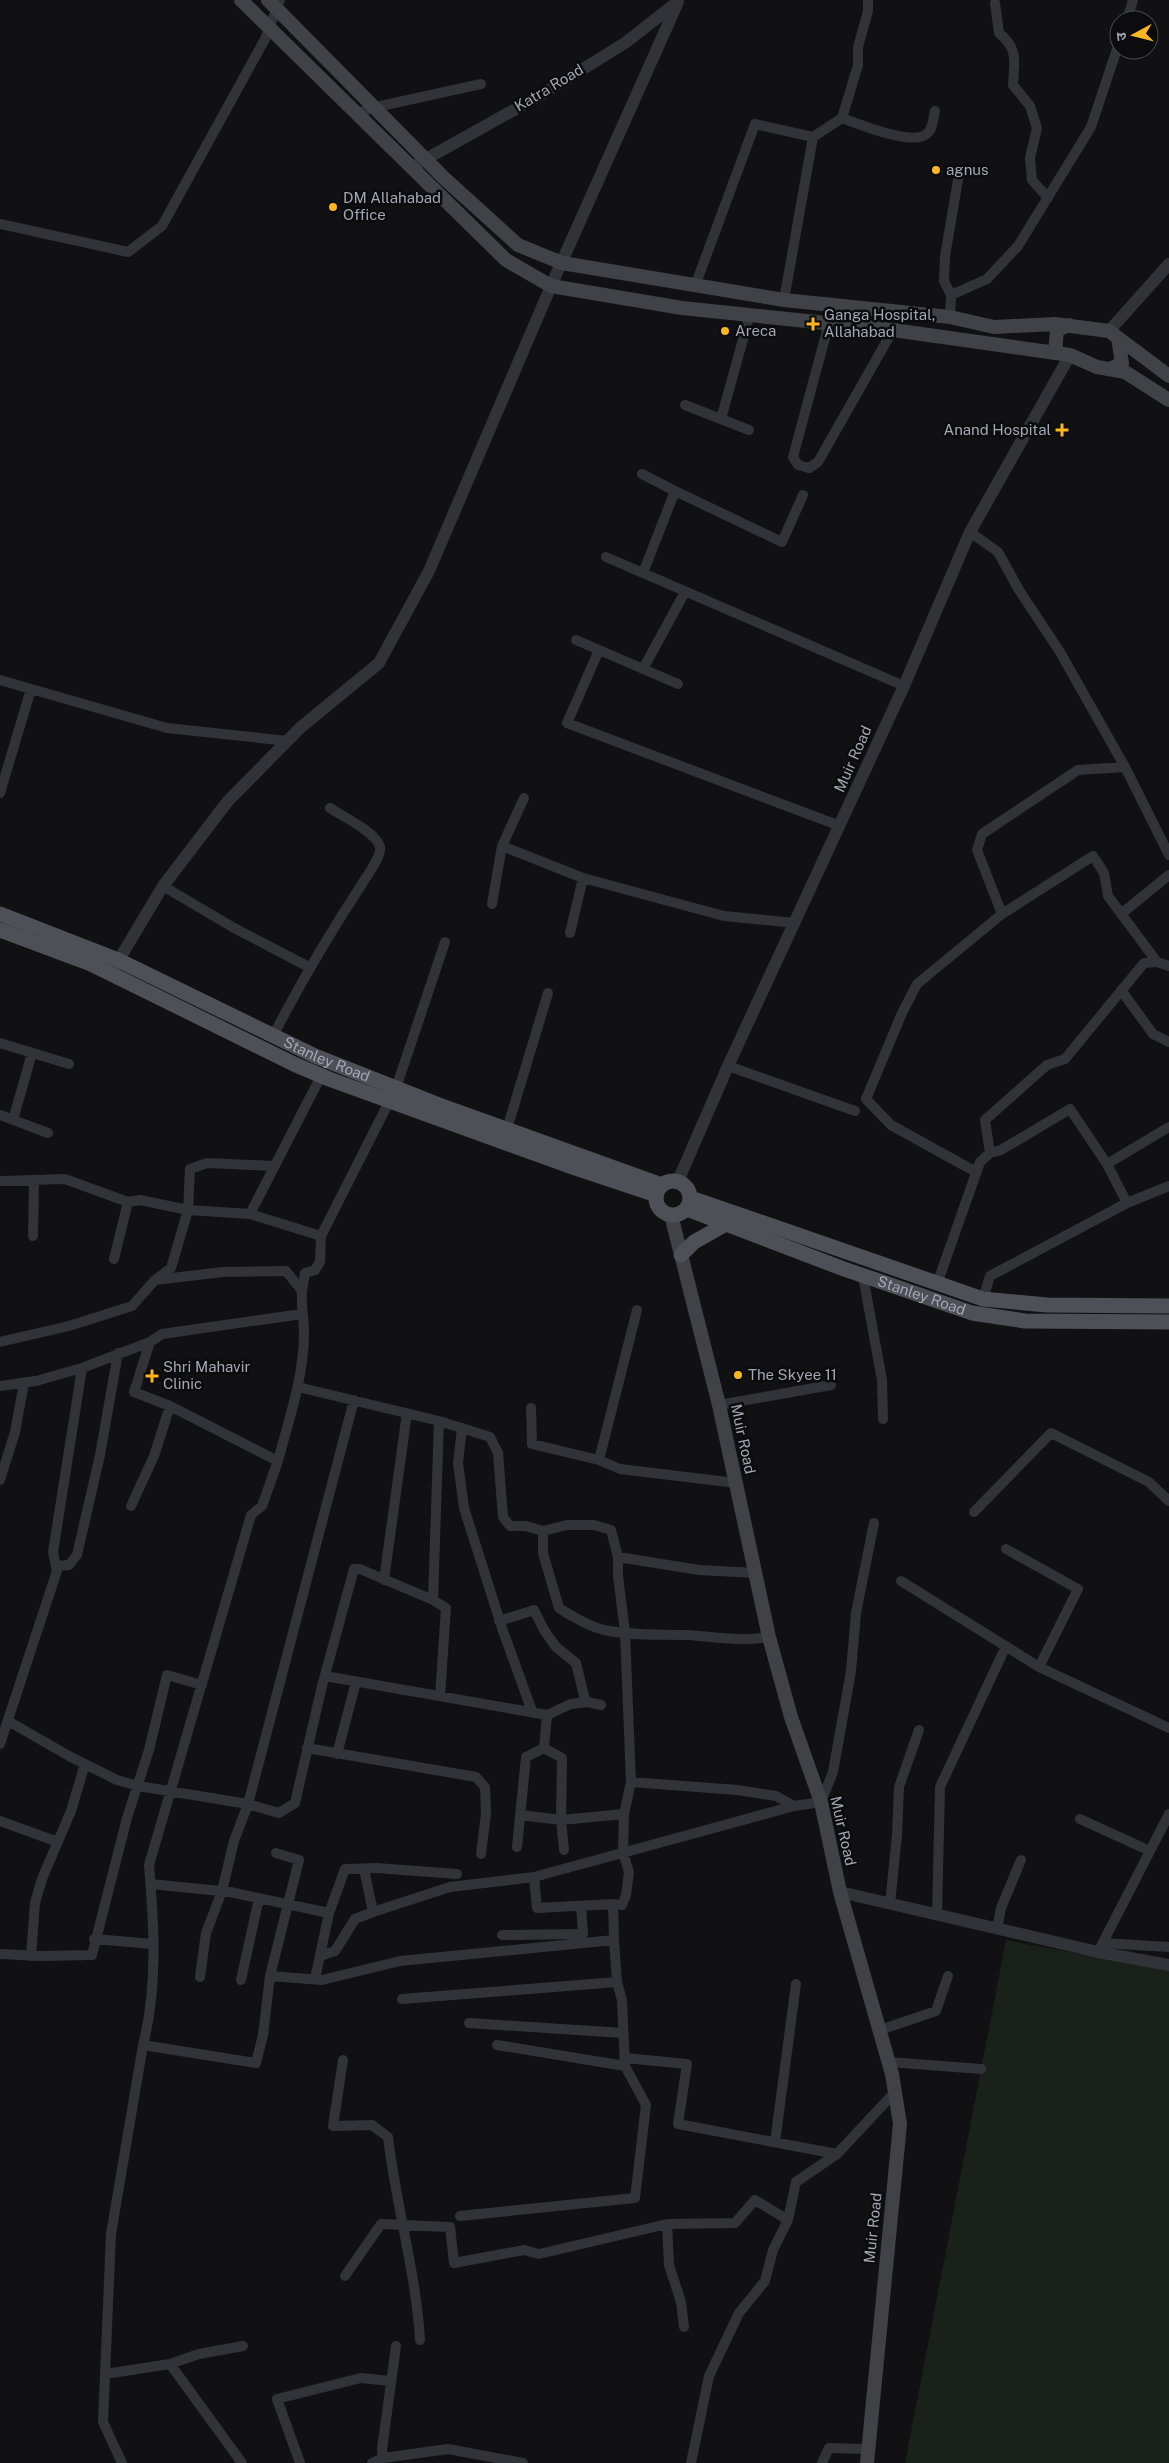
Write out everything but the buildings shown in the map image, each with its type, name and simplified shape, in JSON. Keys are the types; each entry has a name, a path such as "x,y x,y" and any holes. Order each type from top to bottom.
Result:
{"main road":[{"path":"241,0 506,260 551,286 682,308 893,330 1070,355 1097,367 1124,372 1169,400"},
{"path":"275,3 427,158 444,178 518,246 562,263 784,300 950,317 994,327 1069,325 1114,334 1169,376"},
{"path":"1055,353 1057,330 1069,325"},
{"path":"1110,369 1122,362 1114,334"},
{"name":"Stanley Road","path":"0,914 273,1036 393,1094 575,1168 659,1190"},
{"name":"Stanley Road","path":"0,930 114,966 321,1076 393,1094 507,1129 659,1190"},
{"path":"672,1181 678,1181 687,1187 689,1204 677,1215 671,1215 661,1210 658,1206 659,1190 672,1181"},
{"name":"Stanley Road","path":"689,1204 982,1299 1047,1305 1169,1306"},
{"name":"Stanley Road","path":"689,1204 726,1224 863,1276 991,1317 1060,1322 1169,1322"},
{"name":"Muir Road","path":"671,1215 719,1404 769,1637 791,1718 821,1802 840,1892 889,2062 895,2092 900,2124 868,2456"},
{"path":"681,1255 694,1242 726,1224"}],"street":[{"path":"695,286 755,124 813,137 842,118 858,65 858,47 868,11 868,0"},
{"path":"114,966 162,886 228,801 288,741 379,663 429,571 551,286 679,1"},
{"name":"Katra Road","path":"412,166 539,96 617,48 679,1"},
{"path":"0,224 128,252 162,226 270,28 275,3"},
{"path":"995,3 999,33 1010,41 1015,54 1013,85 1030,106 1036,128 1030,158 1032,180 1048,198"},
{"path":"951,295 987,279 1006,261 1018,246 1091,127 1113,60"},
{"path":"357,114 376,107 481,84"},
{"path":"842,118 887,132 918,137 925,136 931,130 935,111"},
{"path":"784,300 813,137"},
{"path":"950,317 951,295 944,281 945,256 959,174"},
{"path":"1114,334 1169,264"},
{"path":"721,419 750,314"},
{"path":"829,323 793,457 798,465 808,468 818,462 893,330"},
{"name":"Muir Road","path":"678,1181 728,1066 904,686 970,532 1070,355"},
{"path":"685,405 749,430"},
{"path":"642,474 782,542 803,494"},
{"path":"642,573 675,491"},
{"path":"970,532 998,552 1019,590 1060,652 1125,767 1169,855"},
{"path":"606,558 904,686"},
{"path":"643,669 685,592"},
{"path":"576,640 678,684"},
{"path":"599,650 567,723 840,826"},
{"path":"0,680 166,728 288,741"},
{"path":"0,793 31,688"},
{"path":"1002,914 977,850 982,834 1078,770 1125,767"},
{"path":"492,904 502,846 524,798"},
{"path":"273,1036 309,967 370,871 380,851 380,845 373,835 330,808"},
{"path":"502,846 583,878 724,916 795,923"},
{"path":"976,1172 891,1125 866,1099 902,1013 917,984 1002,914 1093,856 1104,873 1108,896 1157,962"},
{"path":"1121,914 1169,875"},
{"path":"570,933 583,878"},
{"path":"162,886 234,928 309,967"},
{"path":"122,2463 103,2422 111,2234 143,2045 150,2019 154,1922 149,1865 251,1514 262,1506 278,1461 298,1387 304,1333 302,1291 305,1273 315,1270 320,1262 321,1236 393,1094 445,942"},
{"path":"990,1153 985,1120 1047,1065 1065,1059 1144,963 1157,962 1169,966"},
{"path":"1121,990 1153,1034 1169,1042"},
{"path":"507,1129 548,993"},
{"path":"0,1043 69,1064"},
{"path":"12,1120 32,1053"},
{"path":"728,1066 855,1111"},
{"path":"250,1214 321,1076"},
{"path":"937,1284 980,1162 990,1153 1001,1150 1070,1109 1107,1164 1127,1203"},
{"path":"0,1115 48,1133"},
{"path":"1107,1164 1169,1127"},
{"path":"0,1342 69,1326 132,1306 155,1280 171,1268 188,1210 190,1169 207,1163 274,1166"},
{"path":"0,1181 65,1179 128,1202 140,1200 188,1210 250,1214 321,1236"},
{"path":"33,1236 34,1180"},
{"path":"982,1299 990,1276 1127,1203 1169,1186"},
{"path":"114,1259 128,1202"},
{"path":"155,1280 223,1272 286,1271 302,1291"},
{"path":"863,1276 882,1380 882,1419"},
{"path":"599,1460 637,1310"},
{"path":"0,1386 24,1383 82,1368 150,1342 162,1334 302,1314"},
{"path":"150,1342 134,1392 170,1406 278,1461"},
{"path":"56,1566 69,1565 77,1555 100,1455 118,1353"},
{"path":"0,1744 57,1571 53,1552 82,1368"},
{"path":"0,1480 15,1432 24,1383"},
{"path":"719,1404 831,1385"},
{"path":"298,1387 439,1421 490,1437 498,1453 503,1517 510,1526 526,1526 543,1531 567,1525 594,1525 611,1530 618,1557 618,1576 625,1632 630,1782 624,1814 623,1853 629,1872 626,1895 622,1905 537,1908 534,1877"},
{"path":"200,1977 206,1933 222,1892 234,1841 248,1804 354,1400"},
{"path":"131,1506 154,1456 170,1406"},
{"path":"531,1408 532,1444 599,1460 620,1469 736,1483"},
{"path":"384,1580 407,1413"},
{"path":"433,1600 439,1421"},
{"path":"462,1428 458,1463 464,1508 499,1621 532,1712"},
{"path":"974,1512 1051,1433 1149,1482 1169,1501"},
{"path":"320,1956 335,1951 355,1919 450,1886 534,1877 794,1806 821,1802 833,1772 850,1671 856,1613 874,1523"},
{"path":"543,1531 543,1553 559,1608 576,1618 604,1630 722,1639 769,1637"},
{"path":"1006,1549 1078,1589 1040,1667"},
{"path":"618,1557 699,1570 756,1573"},
{"path":"8,1721 84,1764 117,1780 138,1786 172,1790 248,1804 279,1813 295,1803 325,1676 354,1569 360,1569 433,1600 446,1608 440,1696"},
{"path":"901,1581 1040,1667 1169,1728"},
{"path":"499,1621 534,1610 544,1630 556,1647 576,1663 587,1702"},
{"path":"937,1915 940,1787 1006,1646"},
{"path":"0,1954 31,1956 92,1955 94,1939 138,1786 167,1675 202,1686"},
{"path":"325,1676 547,1716 571,1704 587,1702 601,1705"},
{"path":"337,1754 356,1682"},
{"path":"544,1748 547,1716"},
{"path":"890,1904 898,1835 899,1787 919,1730"},
{"path":"307,1748 476,1777 485,1787 486,1814 481,1854"},
{"path":"517,1847 526,1757 544,1748"},
{"path":"544,1748 562,1758 561,1820 564,1850"},
{"path":"31,1956 35,1903 42,1879 76,1798 84,1764"},
{"path":"630,1782 737,1790 776,1796 794,1806"},
{"path":"520,1815 561,1820 624,1814"},
{"path":"1101,1948 1169,1814"},
{"path":"1080,1819 1150,1851"},
{"path":"0,1821 58,1842"},
{"path":"143,2045 256,2062 263,2035 270,1976 299,1860 276,1853"},
{"path":"997,1929 1001,1908 1021,1860"},
{"path":"315,1979 329,1913 345,1869 457,1874"},
{"path":"364,1869 374,1912"},
{"path":"151,1884 259,1898 329,1913"},
{"path":"840,1892 997,1929 1101,1948 1169,1966"},
{"path":"240,1980 259,1898"},
{"path":"460,2216 635,2198 646,2105 625,2062 622,2000 617,1982 614,1940 614,1904"},
{"path":"502,1935 583,1934 581,1906"},
{"path":"94,1939 153,1944"},
{"path":"270,1976 322,1980 400,1961 614,1940"},
{"path":"1101,1948 1169,1947"},
{"path":"880,2030 936,2011 948,1976"},
{"path":"402,1999 617,1982"},
{"path":"775,2142 796,1984"},
{"path":"469,2022 623,2033"},
{"path":"497,2045 625,2062 686,2064 678,2124 838,2154"},
{"path":"342,2060 333,2126 372,2125 388,2137 393,2178 404,2225 419,2315 420,2340"},
{"path":"889,2062 981,2069"},
{"path":"691,2463 694,2440 709,2376 739,2313 765,2282 773,2250 788,2220 796,2182 838,2154 895,2092"},
{"path":"345,2276 381,2224 450,2227 454,2263 524,2250 539,2254 667,2224 735,2223 755,2200 788,2220"},
{"path":"667,2224 670,2265 681,2302 684,2327"},
{"path":"105,2374 170,2364 200,2354 243,2346"},
{"path":"383,2458 382,2449 392,2390 390,2381 396,2346"},
{"path":"170,2364 242,2463"},
{"path":"300,2463 276,2399 361,2378 390,2381"},
{"path":"822,2463 829,2448 868,2456"},
{"path":"372,2463 383,2458 448,2449 523,2463"}],"shaded area":[{"path":"1006,1940 1169,1971 1169,2463 905,2463"}],"place":[{"name":"agnus","path":"936,170"},
{"name":"DM Allahabad Office","path":"333,207"},
{"name":"Ganga Hospital, Allahabad","path":"813,324"},
{"name":"Areca","path":"725,331"},
{"name":"Anand Hospital","path":"1062,430"},
{"name":"The Skyee 11","path":"738,1375"},
{"name":"Shri Mahavir Clinic","path":"152,1376"}]}
